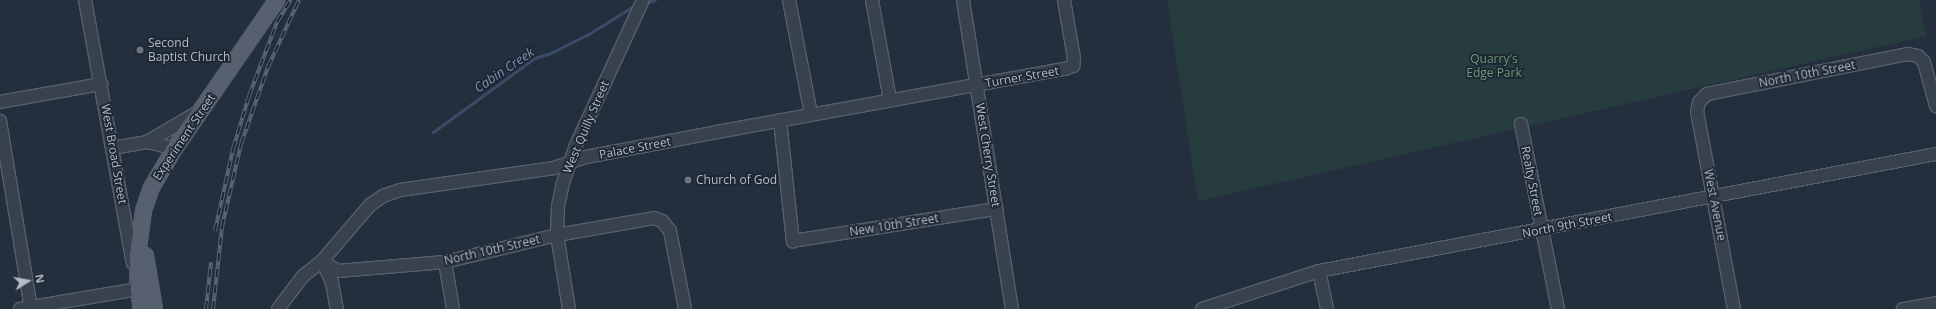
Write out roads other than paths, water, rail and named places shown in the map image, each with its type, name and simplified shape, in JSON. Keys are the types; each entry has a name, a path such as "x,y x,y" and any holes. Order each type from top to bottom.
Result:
{"main road":[{"name":"Experiment Street","path":"138,289 140,226 151,187 174,148 276,0"},
{"path":"140,226 154,309"},
{"name":"West Broad Street","path":"138,289 141,309"}],"street":[{"name":"West Broad Street","path":"85,0 138,289"},
{"name":"West Quilly Street","path":"569,309 557,235 558,206 570,163 643,0"},
{"path":"789,0 811,114"},
{"path":"872,0 890,100"},
{"name":"West Cherry Street","path":"963,0 1012,309"},
{"name":"Turner Street","path":"977,85 1073,66 1074,58 1064,0"},
{"name":"North 10th Street","path":"1699,102 1707,94 1907,54 1918,56 1924,62 1936,106"},
{"path":"0,102 101,84"},
{"name":"Palace Street","path":"278,309 303,276 322,261 370,205 383,196 400,190 554,168 586,157 811,114 977,85"},
{"name":"West Avenue","path":"1699,102 1697,112 1734,309"},
{"path":"113,148 147,142 200,111"},
{"name":"New 10th Street","path":"780,120 793,241 996,209"},
{"path":"0,121 27,308 138,289"},
{"name":"Realty Street","path":"1521,124 1558,309"},
{"path":"147,142 174,148"},
{"name":"North 9th Street","path":"1202,309 1319,271 1542,230 1936,154"},
{"name":"North 10th Street","path":"322,261 338,271 445,262 557,235 645,219 662,221 670,231 685,309"},
{"path":"322,261 332,282 337,309"},
{"path":"445,262 453,309"},
{"path":"1319,271 1326,309"},
{"path":"1903,309 1936,302"}],"waterway":[{"name":"Cabin Creek","path":"649,2 655,0"},
{"name":"Cabin Creek","path":"433,132 535,58 553,52 587,35 632,7"}],"railway":[{"path":"215,231 233,149 249,96 277,22 291,0"},
{"path":"213,309 222,227 241,144 268,67 299,0"},
{"path":"206,309 211,262"}],"place":[{"name":"Second Baptist Church","path":"140,50"},
{"name":"Church of God","path":"688,180"}],"park label":[{"name":"Quarry's Edge Park","path":"1494,66"}]}
